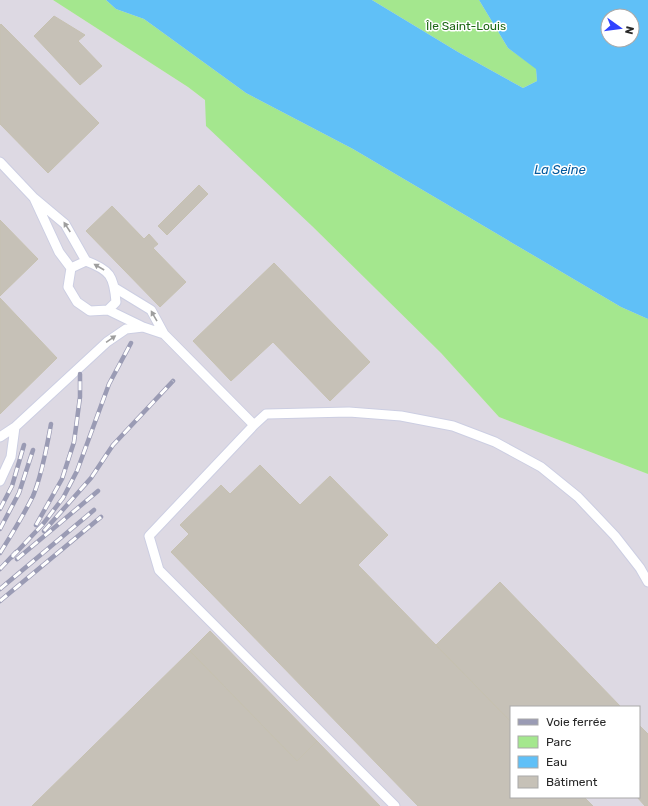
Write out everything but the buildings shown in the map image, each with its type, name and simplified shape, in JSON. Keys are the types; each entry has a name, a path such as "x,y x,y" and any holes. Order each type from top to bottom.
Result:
{"lane":[{"path":"0,162 34,198 65,224 86,261 101,266 111,277 115,288 116,302 108,310"},
{"path":"34,198 59,252 71,268 68,287 78,302 90,311 108,310 164,334"},
{"path":"71,268 86,261"},
{"path":"115,288 151,310 164,334 254,424"},
{"path":"0,437 15,427 107,342 126,329 143,326"},
{"path":"395,806 158,570 149,536 254,424 266,414 349,412 401,416 453,426 495,442 541,468 578,497 615,536 640,568 648,582"},
{"path":"0,481 11,457 15,427"}],"shaded area":[{"path":"0,0 53,0 188,87 205,100 312,226 441,353 499,417 648,474 648,806 0,806"}],"green space":[{"path":"53,0 106,0 116,9 144,19 246,93 353,149 621,307 648,319 648,474 499,417 441,353 312,226 206,126 205,100 188,87"},
{"name":"Île Saint-Louis","path":"372,0 479,0 508,48 536,68 537,81 523,88 458,52"}],"water":[{"name":"La Seine","path":"106,0 372,0 458,52 523,88 537,81 536,69 508,48 479,0 648,0 648,319 621,307 353,149 246,93 144,19 116,9"}],"railway":[{"path":"12,557 43,524 63,498 77,471 109,384 131,343"},
{"path":"36,525 62,479 74,442 80,397 80,374"},
{"path":"44,531 91,478 113,445 173,381"},
{"path":"0,553 33,496 42,470 51,424"},
{"path":"0,509 12,486 24,445"},
{"path":"0,529 19,493 33,450"},
{"path":"17,559 98,491"},
{"path":"0,589 94,510"},
{"path":"0,601 101,517"},
{"path":"0,569 16,552"}]}
